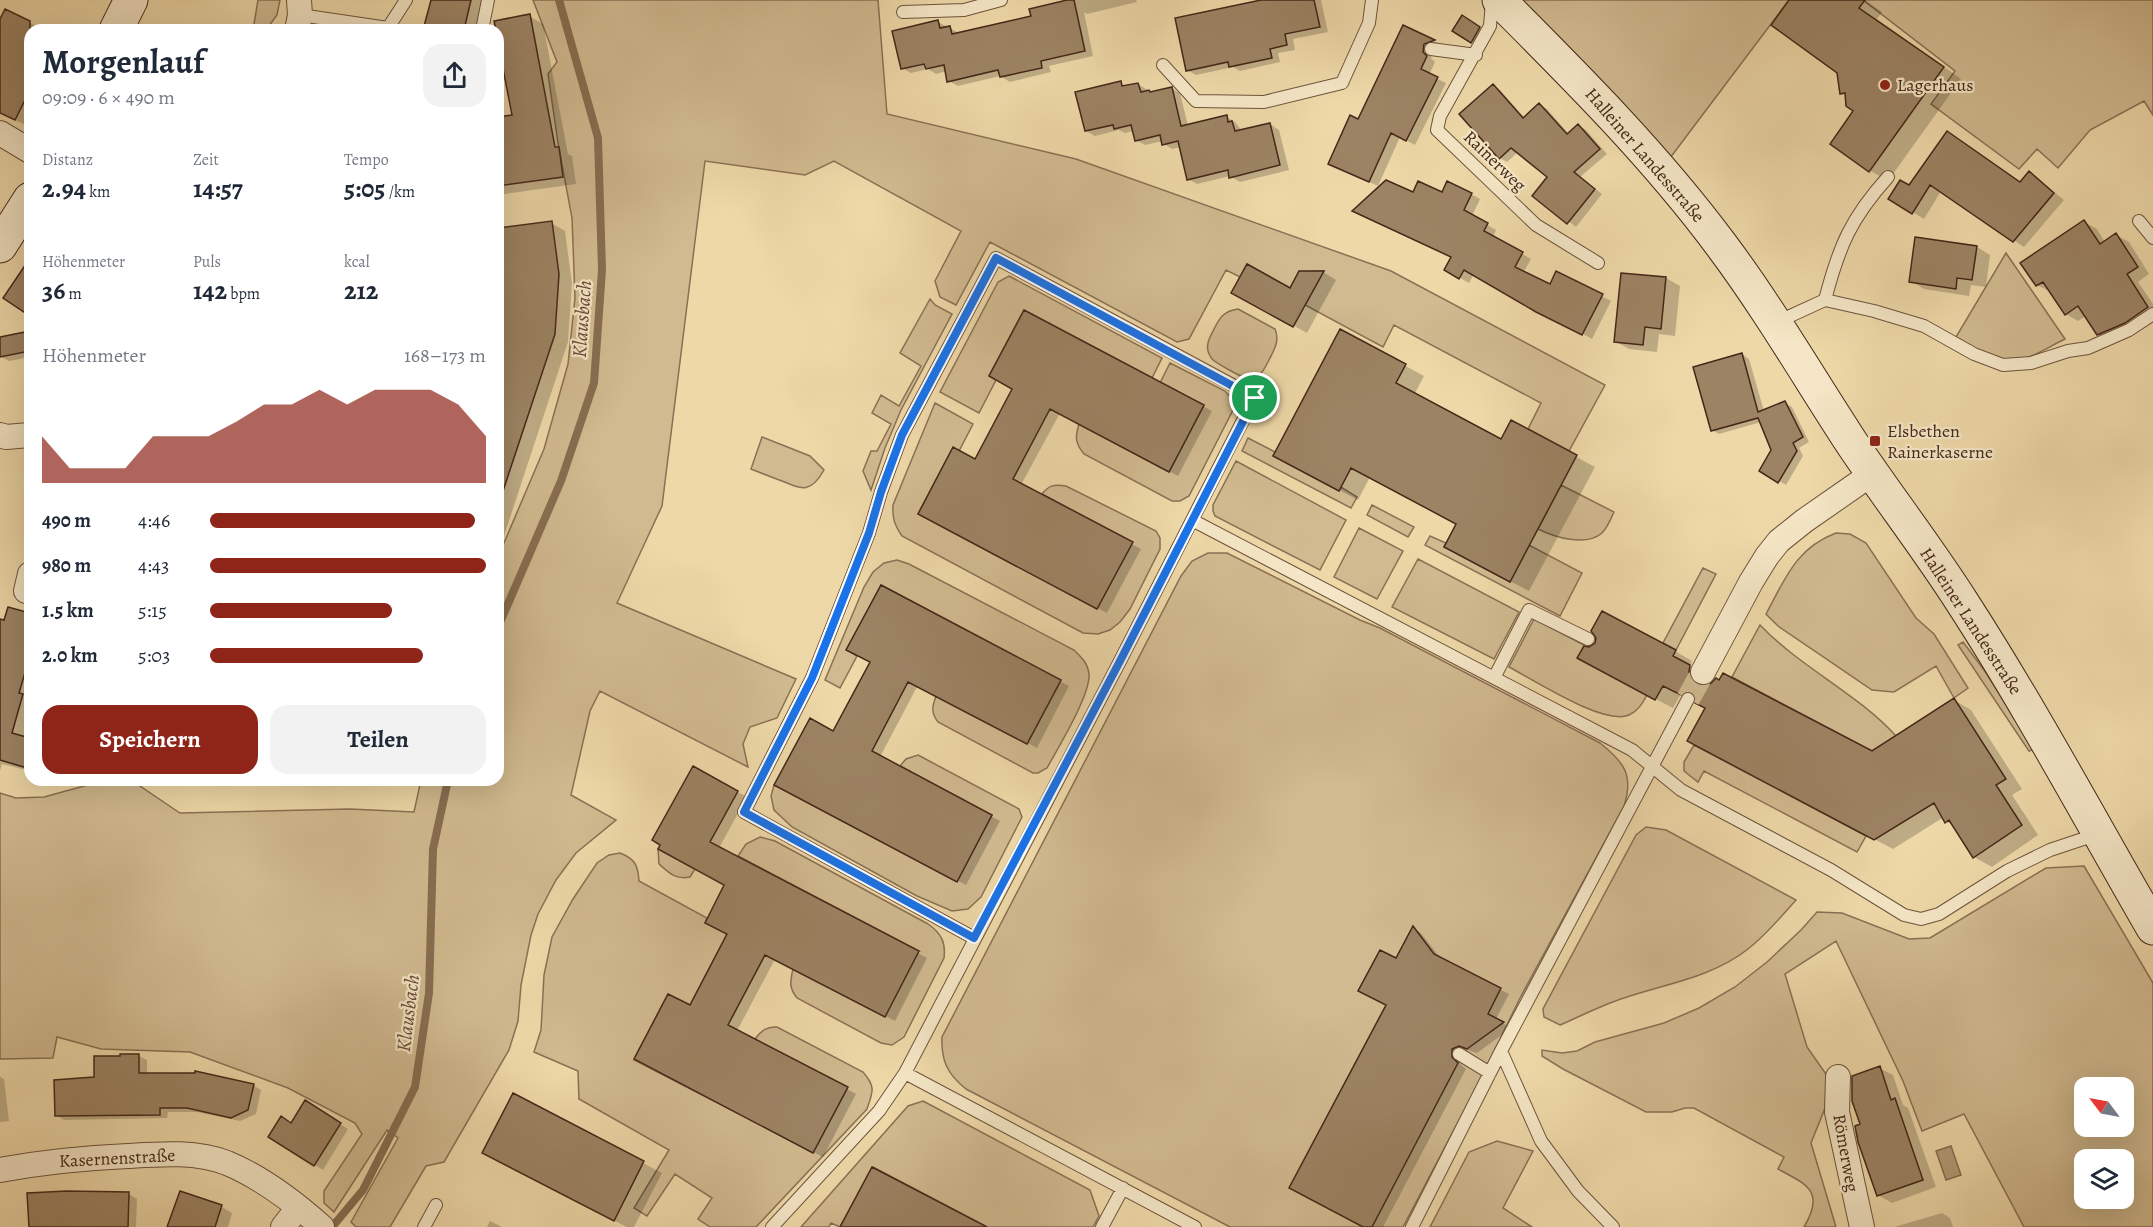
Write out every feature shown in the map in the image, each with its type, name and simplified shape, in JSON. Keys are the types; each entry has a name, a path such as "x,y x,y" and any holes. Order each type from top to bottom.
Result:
{"main road":[{"path":"119,24 131,0"},
{"name":"Halleiner Landesstraße","path":"1499,0 1572,72 1677,189 1722,245 1776,322 1873,474 1962,601 2153,928"},
{"path":"0,246 24,208"}],"street":[{"path":"0,133 24,148"},
{"path":"0,435 6,437 24,436"},
{"path":"1703,672 1751,582 1779,541 1873,474"},
{"name":"Römerweg","path":"1838,1077 1837,1112 1862,1227"},
{"name":"Kasernenstraße","path":"0,1171 79,1158 192,1155 225,1162 246,1172 309,1216"},
{"path":"282,1227 309,1216"}],"lane":[{"path":"391,24 406,0"},
{"path":"483,24 488,0"},
{"path":"903,12 964,10 1001,0"},
{"path":"1163,65 1196,101 1264,102 1342,83 1369,23 1372,0"},
{"name":"Rainerweg","path":"1492,0 1490,26 1476,55 1440,116 1437,130 1536,225 1598,263"},
{"path":"299,15 356,24"},
{"path":"1431,49 1476,55"},
{"path":"1825,300 1832,271 1852,223 1863,205 1888,177"},
{"path":"2139,221 2153,238"},
{"path":"772,1227 879,1111 905,1073 1255,398 996,258 902,435 869,533 812,678 744,812 974,938"},
{"path":"1776,322 1825,300 1874,311 1924,326 1974,354 2003,365 2031,363 2068,351 2088,348 2129,330 2153,314"},
{"path":"1192,520 1632,750 1681,790 1831,870 1904,915 1921,919 1939,914 2007,871 2069,843 2099,834"},
{"path":"1494,678 1529,610 1588,639"},
{"path":"1412,1227 1501,1051 1688,699"},
{"path":"1501,1051 1541,1141 1578,1191 1613,1227"},
{"path":"1459,1054 1490,1073"},
{"path":"905,1073 1195,1227"},
{"path":"1102,1227 1123,1188"},
{"path":"424,1227 436,1205"}],"shaded area":[{"path":"258,0 280,0 277,15 270,24 254,24"},
{"path":"533,0 878,0 887,114 1076,159 1391,271 1605,385 1569,451 1528,429 1541,403 1394,325 1383,347 1305,305 1323,271 1299,272 1290,288 1247,264 1240,277 1226,270 1189,339 1177,342 990,242 956,305 940,297 935,281 961,231 834,161 805,175 705,161 662,506 617,603 796,679 777,718 750,727 743,744 748,767 600,691 590,711 571,795 616,820 576,853 556,880 538,914 531,935 521,985 518,1021 509,1050 444,1162 426,1166 390,1227 356,1227 351,1222 398,1138 387,1130 334,1212 324,1203 324,1191 362,1134 355,1123 288,1088 190,1052 101,1049 57,1037 53,1058 0,1059 0,793 16,798 44,797 84,786 140,786 180,813 350,809 414,812 420,786 504,786 504,543 544,449 568,364 575,298 572,218 548,74 557,62"},
{"path":"1520,0 1789,0 1670,158"},
{"path":"1863,0 2153,0 2153,115 2144,101 2090,130 2058,168 2037,149 2019,169 1931,104 1955,71"},
{"path":"2006,253 2065,339 2030,357 2015,361 1994,358 1956,337"},
{"path":"1009,276 1162,358 1152,378 1024,310 989,376 996,380 979,413 940,392 998,282"},
{"path":"930,299 935,305 952,314 901,410 871,490 863,471 871,451 877,451 891,424 872,413 881,395 899,406 921,366 900,353"},
{"path":"1238,309 1275,329 1276,333 1276,345 1267,363 1262,372 1253,379 1219,364 1212,359 1208,351 1209,339 1221,318 1229,311"},
{"path":"1170,363 1225,391 1233,400 1233,410 1189,496 1180,501 1172,501 1084,454 1077,440 1079,424 1169,472 1204,405 1160,383"},
{"path":"935,403 973,424 959,451 953,448 918,514 1097,609 1132,542 1042,494 1052,486 1066,486 1156,531 1160,538 1160,549 1130,609 1120,622 1110,630 1098,634 1083,633 902,536 894,522 893,505"},
{"path":"762,437 810,456 824,470 815,483 801,488 751,469"},
{"path":"1248,438 1275,452 1273,456 1339,491 1341,487 1357,497 1351,508 1242,451"},
{"path":"1236,461 1346,520 1320,570 1215,516 1213,505"},
{"path":"1561,485 1614,512 1602,533 1579,540 1552,535 1538,529"},
{"path":"1372,505 1414,527 1408,537 1367,515"},
{"path":"1359,528 1403,551 1377,599 1334,577"},
{"path":"1836,533 1850,534 1866,543 1916,618 1934,634 1968,688 1954,698 1936,666 1894,692 1872,690 1778,626 1766,614 1786,577 1801,556 1822,539"},
{"path":"1430,536 1446,543 1444,547 1510,582 1529,545 1582,573 1560,616 1425,545"},
{"path":"1208,553 1227,553 1380,628 1600,743 1615,756 1625,770 1628,786 1624,806 1520,998 1403,1227 1230,1227 966,1089 954,1078 944,1060 942,1037 1181,576 1192,561"},
{"path":"1418,559 1519,612 1494,659 1392,607"},
{"path":"897,560 909,564 1074,650 1084,660 1089,674 1085,694 1047,768 1033,773 938,722 933,713 933,707 936,696 1027,744 1061,680 881,585 847,650 857,656 840,688 825,680 864,587 873,572 884,563"},
{"path":"1703,568 1716,574 1676,650 1663,643"},
{"path":"1534,619 1584,645 1578,659 1647,695 1640,707 1629,715 1618,717 1603,714 1569,700 1509,667"},
{"path":"1760,625 1793,654 1864,707 1896,736 1872,751 1732,677"},
{"path":"1963,642 2035,749 2029,751 1958,645"},
{"path":"1694,745 1866,836 1857,852 1704,771 1698,782 1684,771 1684,762"},
{"path":"918,755 1019,809 1022,817 981,897 968,909 952,911 917,896 792,827 774,810 771,796 774,785 956,881 992,815 900,766 906,759"},
{"path":"1646,827 1666,830 1796,900 1755,944 1734,959 1688,979 1600,1007 1560,1025 1544,1017 1543,1009 1636,835"},
{"path":"760,837 775,841 928,924 939,934 944,947 944,958 904,1037 892,1045 881,1043 797,998 794,994 791,985 793,969 919,951 738,856 746,844"},
{"path":"658,849 695,869 690,877 677,877 659,864"},
{"path":"620,853 635,863 639,881 707,918 705,923 727,934 690,1005 668,994 634,1060 813,1152 755,1039 757,1036 767,1028 777,1027 863,1072 872,1086 867,1109 756,1227 710,1227 698,1219 712,1198 675,1174 647,1216 634,1208 669,1150 579,1099 578,1071 534,1052 541,1030 544,975 552,937 573,899 597,863 609,855"},
{"path":"2084,866 2153,983 2153,1227 2024,1227 1964,1114 1922,1131 1903,1081 1836,941 1785,974 1807,1047 1828,1077 1825,1108 1811,1143 1836,1227 1804,1227 1813,1205 1813,1197 1805,1185 1778,1169 1784,1157 1694,1108 1672,1112 1646,1112 1542,1056 1542,1050 1562,1053 1577,1051 1595,1042 1664,1023 1699,1008 1735,987 1767,962 1817,912 1842,913 1909,939 1930,938 2046,868"},
{"path":"923,1101 1090,1190 1099,1216 1093,1227 987,1227 873,1167 840,1227 831,1223 829,1227 801,1227 908,1106"},
{"path":"1497,1141 1533,1151 1503,1208 1532,1227 1430,1227 1469,1152"},
{"path":"1951,1146 1961,1175 1946,1180 1936,1151"}],"building":[{"path":"431,0 471,0 465,24 425,24"},
{"path":"1074,0 1085,51 1041,61 1042,68 1000,77 998,70 947,82 944,65 926,69 924,64 901,69 892,31 938,20 940,28 950,26 952,34 1031,16 1029,9"},
{"path":"1261,0 1314,0 1320,27 1285,34 1287,45 1270,49 1272,58 1229,67 1228,62 1186,71 1175,18"},
{"name":"Lagerhaus","path":"1789,0 1865,0 1859,8 1944,67 1869,172 1830,144 1853,111 1846,106 1845,93 1840,94 1837,73 1771,25"},
{"path":"5,9 30,21 30,24 24,24 24,102 15,120 0,113 0,19"},
{"path":"530,14 555,147 559,147 563,177 504,185 504,116 512,115 504,74 504,24 495,24 494,21"},
{"path":"1462,15 1480,27 1471,43 1452,31"},
{"path":"1403,25 1435,40 1424,44 1423,52 1427,56 1421,69 1438,77 1406,141 1391,133 1369,182 1328,164 1350,115 1358,119"},
{"path":"1121,81 1122,86 1138,83 1141,92 1172,87 1181,126 1227,115 1228,122 1232,121 1235,131 1270,123 1280,165 1229,178 1228,170 1187,180 1178,141 1162,145 1160,135 1135,141 1131,125 1114,129 1113,125 1085,131 1075,92"},
{"path":"1493,84 1523,118 1539,103 1567,134 1578,124 1600,149 1574,172 1595,189 1567,224 1532,196 1547,177 1511,148 1499,159 1459,114"},
{"path":"1947,131 2020,182 2029,171 2054,193 2013,242 1930,185 1912,214 1888,199 1900,180 1909,185"},
{"path":"1386,180 1413,192 1418,181 1442,192 1447,181 1472,193 1464,210 1488,223 1484,231 1523,252 1515,267 1550,284 1556,271 1603,294 1582,335 1536,312 1464,270 1459,279 1444,270 1451,257 1352,211"},
{"path":"2084,220 2100,244 2116,233 2138,267 2127,274 2148,307 2125,323 2097,335 2078,306 2065,315 2043,282 2036,286 2020,263"},
{"path":"552,221 559,274 555,334 504,488 504,227"},
{"path":"1915,237 1977,246 1972,280 1957,278 1956,289 1909,282"},
{"path":"1247,264 1290,288 1299,271 1324,271 1293,327 1231,293"},
{"path":"24,267 24,312 3,298"},
{"path":"1621,273 1666,277 1661,329 1645,327 1643,345 1614,342"},
{"path":"1024,310 1204,405 1169,472 1050,409 1013,479 1133,542 1097,609 918,514 953,447 975,459 1012,389 989,376"},
{"path":"1340,329 1406,364 1396,383 1501,439 1511,420 1577,455 1510,582 1444,547 1456,524 1351,468 1339,491 1273,456"},
{"path":"24,332 24,352 0,357 0,337"},
{"path":"1742,353 1758,412 1785,401 1803,437 1793,443 1797,451 1778,483 1759,471 1771,450 1758,418 1711,431 1693,367"},
{"path":"881,585 1061,680 1027,744 908,682 872,751 992,815 957,882 774,785 810,718 833,731 870,662 846,650"},
{"path":"8,607 24,611 24,676 19,693 23,694 12,733 24,736 24,767 0,760 0,619 4,620"},
{"path":"1602,611 1676,650 1673,656 1690,665 1691,679 1697,685 1710,684 1716,678 1719,680 1723,673 1872,751 1954,698 2006,779 1996,785 2022,825 1973,858 1949,820 1945,823 1934,803 1874,840 1687,741 1705,708 1695,703 1696,698 1692,692 1687,691 1681,695 1663,686 1655,700 1577,658 1584,646 1589,647 1595,643 1596,638 1591,631"},
{"path":"693,766 738,791 710,842 919,951 885,1017 765,955 728,1025 848,1087 813,1153 634,1059 668,994 690,1005 727,934 705,923 724,885 658,849 660,845 652,840"},
{"path":"1413,926 1434,954 1501,988 1488,1014 1504,1022 1467,1049 1459,1046 1452,1049 1452,1057 1458,1063 1372,1227 1363,1227 1289,1188 1386,1005 1358,991 1380,950 1396,958"},
{"path":"120,1054 139,1054 139,1073 195,1073 195,1071 254,1084 248,1110 231,1118 187,1108 160,1108 160,1115 55,1116 54,1080 94,1077 94,1056 120,1056"},
{"path":"1880,1066 1891,1100 1895,1098 1923,1180 1877,1196 1858,1142 1855,1126 1860,1124 1852,1101 1852,1076"},
{"path":"513,1093 644,1161 614,1221 482,1153"},
{"path":"305,1100 341,1123 314,1166 268,1137 281,1116 291,1123"},
{"path":"872,1167 987,1227 840,1227"},
{"path":"180,1191 222,1205 215,1227 167,1227"},
{"path":"129,1192 128,1227 29,1227 27,1193"}],"waterway":[{"name":"Klausbach","path":"504,613 561,481 594,383 602,270 598,138 559,0"},
{"name":"Klausbach","path":"332,1227 363,1190 415,1087 429,993 433,849 447,786"}],"tunnel":[{"path":"1688,699 1703,672"}],"place":[{"name":"Lagerhaus","path":"1885,85"},
{"name":"Elsbethen Rainerkaserne","path":"1875,441"}],"route":[{"path":"996,258 1255,398 974,938 744,812 812,678 869,533 902,435 996,258"}]}
